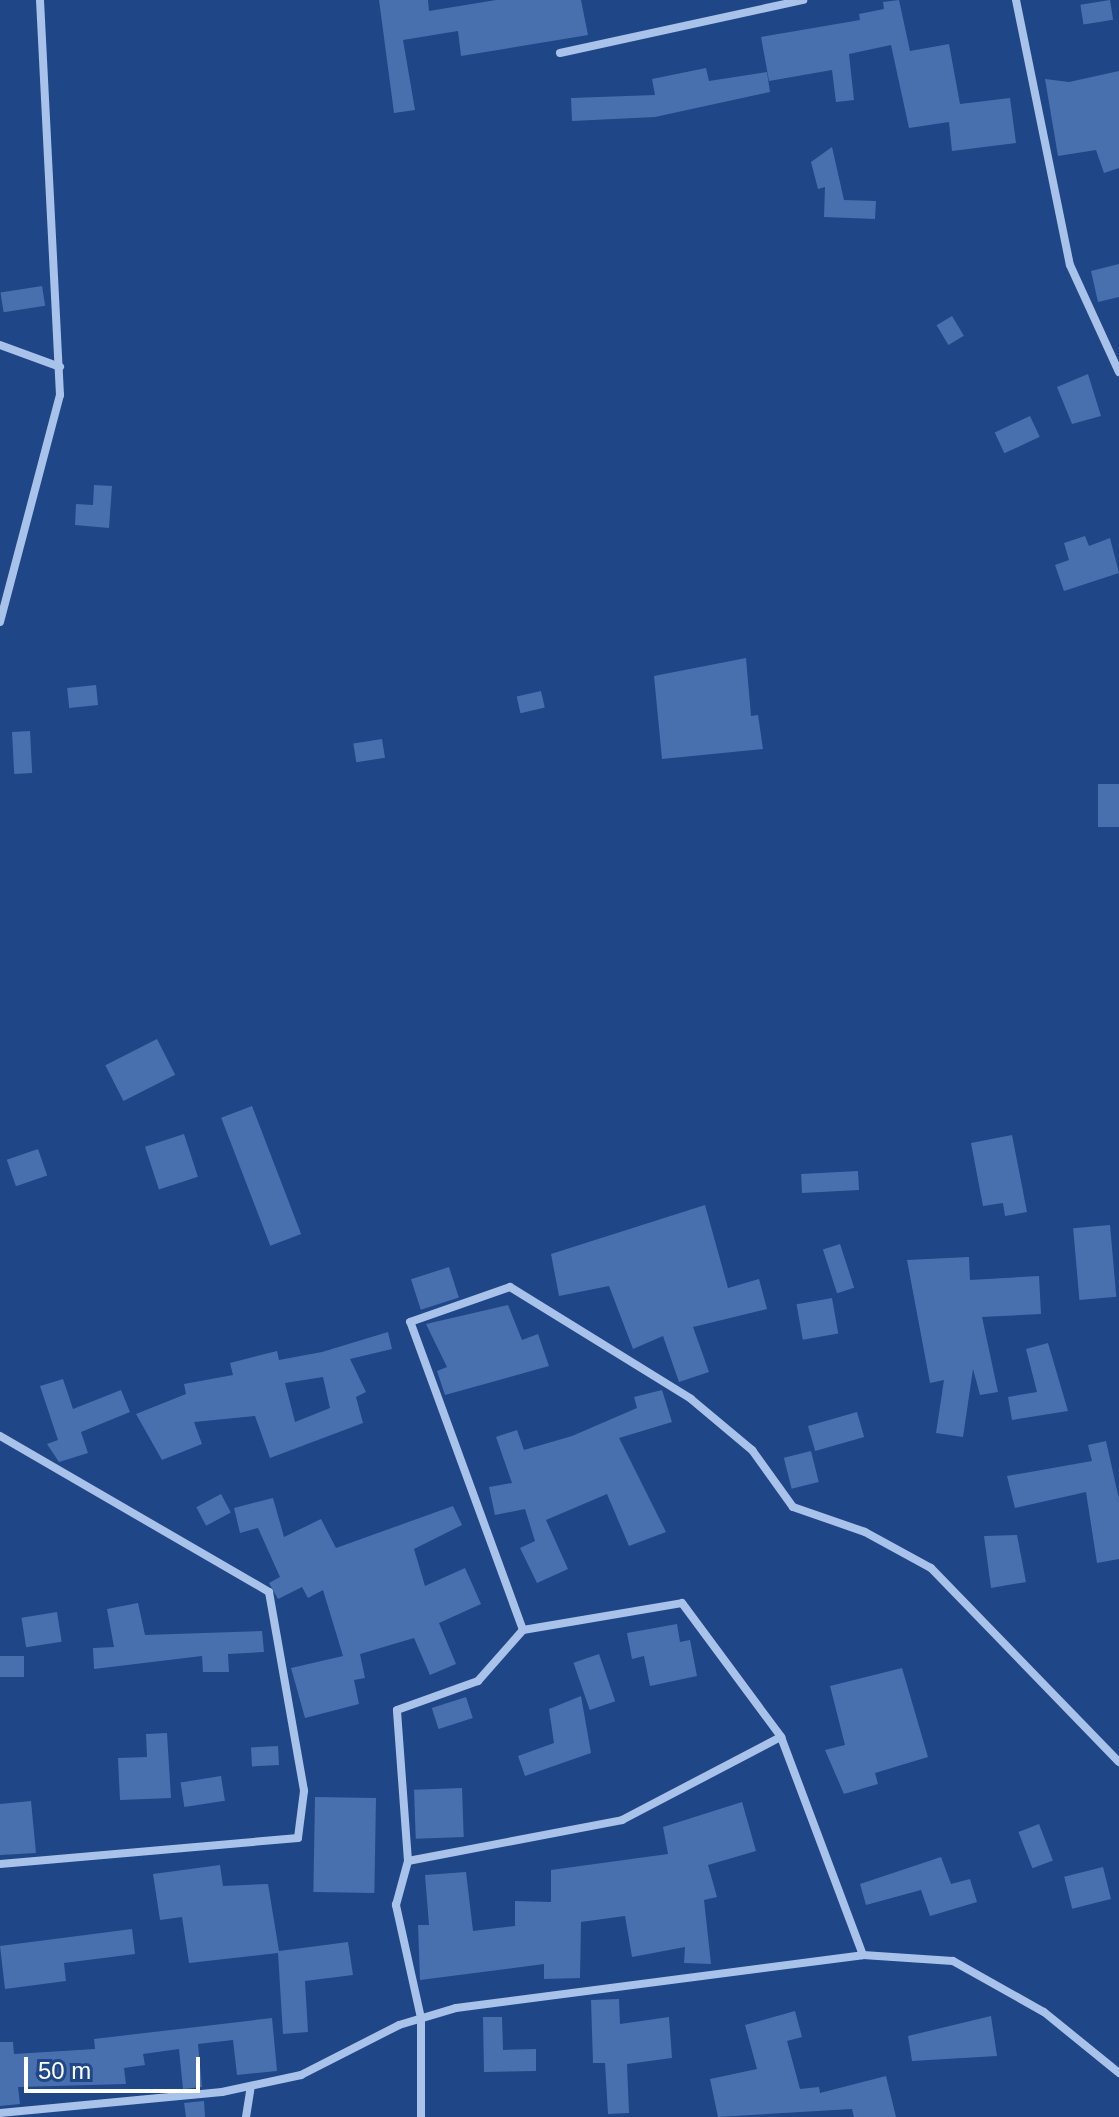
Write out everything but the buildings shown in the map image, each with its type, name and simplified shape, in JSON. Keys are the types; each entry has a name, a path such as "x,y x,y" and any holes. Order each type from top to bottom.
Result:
{"street":[{"path":"0,622 50,445 60,367 40,0"},
{"path":"560,53 803,0"},
{"path":"1016,0 1070,265 1119,372"},
{"path":"0,345 60,367"},
{"path":"523,1630 410,1322 510,1287 691,1399 752,1450 793,1507 865,1532 931,1568 1119,1762"},
{"path":"0,1436 269,1592 304,1791 298,1838 0,1864"},
{"path":"421,2117 421,2018 396,1905 408,1861 397,1710 478,1681 523,1630 682,1603 781,1737 863,1955"},
{"path":"408,1861 622,1820 781,1737"},
{"path":"0,2113 251,2086 301,2075 421,2018 863,1955 953,1961 1044,2012 1119,2073"},
{"path":"246,2117 251,2086"}]}
